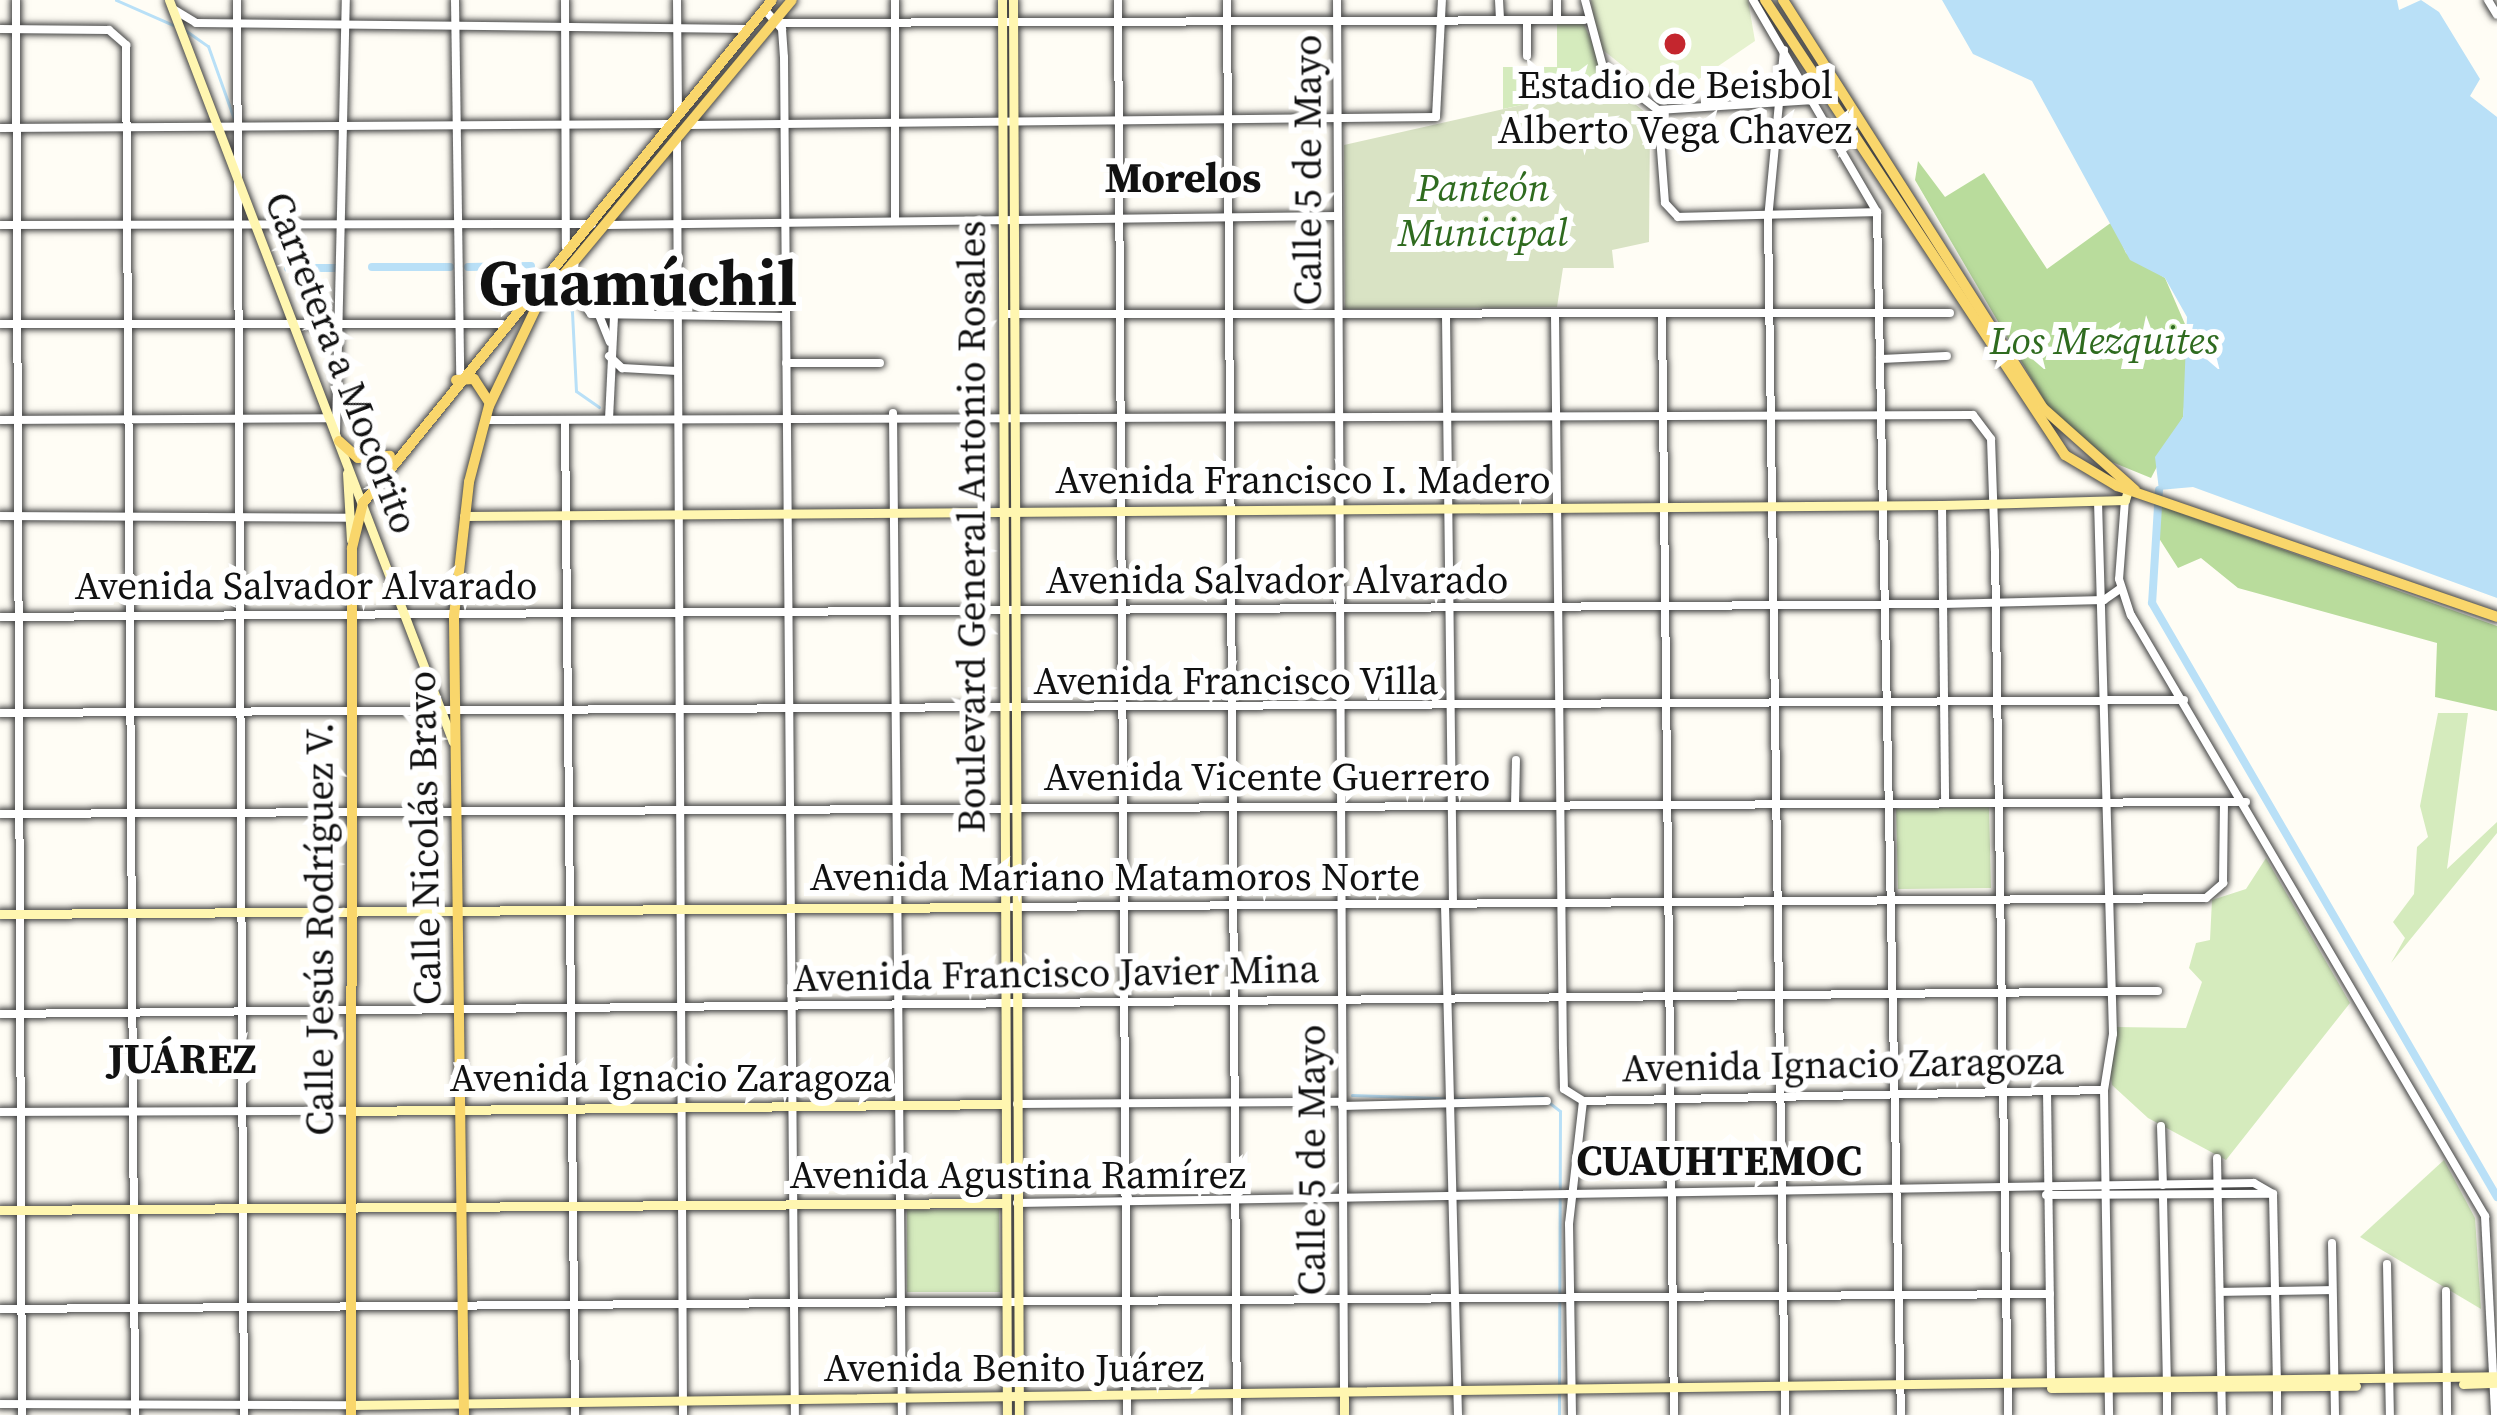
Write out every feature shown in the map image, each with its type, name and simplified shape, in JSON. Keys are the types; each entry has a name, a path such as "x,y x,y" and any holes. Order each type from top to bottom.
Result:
{"main road":[{"name":"Calle Nicolás Bravo","path":"464,1415 455,747 447,712 464,516 489,406 557,277 792,0"},
{"path":"1765,0 1977,333 2056,447 2130,490 2497,617"},
{"path":"1783,0 2054,422 2130,490"},
{"path":"352,548 363,504 390,456 768,5"},
{"path":"1977,333 1990,325"},
{"path":"457,377 483,385 489,406"},
{"path":"339,439 363,460 390,456"},
{"name":"Calle Jesús Rodríguez V.","path":"351,1410 352,548"}],"street":[{"path":"16,0 22,1410"},
{"path":"237,0 244,1415"},
{"name":"Calle Jesús Rodríguez V.","path":"346,0 346,324 339,439 352,548"},
{"path":"455,0 457,377"},
{"path":"565,0 566,247"},
{"path":"676,0 678,112"},
{"path":"895,0 895,218"},
{"name":"Boulevard General Antonio Rosales","path":"1002,0 1007,24 1010,314 1007,907 1002,1006 1010,1104"},
{"name":"Boulevard General Antonio Rosales","path":"1007,24 1013,0"},
{"path":"1118,0 1127,1415"},
{"path":"1227,0 1237,1415"},
{"name":"Calle 5 de Mayo","path":"1337,0 1344,1415"},
{"path":"686,125 1444,111 1442,0"},
{"path":"1499,0 1500,20"},
{"path":"1557,0 1557,20"},
{"path":"1585,0 1584,20 1611,76 1658,110 1814,100"},
{"path":"1753,0 1877,212 1901,1415"},
{"path":"2488,0 2497,15"},
{"path":"768,5 777,22 785,120 795,1415"},
{"path":"172,8 196,23 748,29"},
{"name":"Carretera a Mocorito","path":"172,8 405,616 447,712"},
{"path":"1527,20 1527,56"},
{"path":"777,22 1584,20"},
{"path":"0,29 109,30 126,45 135,1415"},
{"path":"1784,49 1771,102 1768,218 1778,605 1785,1415"},
{"path":"1658,110 1672,213 1768,218 1877,212"},
{"path":"0,128 668,124"},
{"path":"677,136 683,1415"},
{"path":"0,224 604,225 677,219 1337,216"},
{"path":"557,277 582,309 599,315 786,317"},
{"path":"1663,313 1674,1415"},
{"path":"1010,314 1950,313"},
{"path":"599,315 610,353 628,370 677,370"},
{"path":"1555,315 1564,1089 1583,1100 1568,1297 1567,1393 1572,1415"},
{"path":"609,419 614,316"},
{"path":"1446,316 1458,1415"},
{"path":"0,324 502,324"},
{"path":"1880,359 1947,356"},
{"path":"786,363 880,363"},
{"path":"893,413 902,1415"},
{"path":"486,420 893,413 1973,415 1990,439 1993,504 2008,1415"},
{"path":"0,420 331,418"},
{"path":"565,420 575,1415"},
{"path":"2130,490 2120,589 2485,1216 2494,1415"},
{"name":"Avenida Francisco I. Madero","path":"464,516 1942,505 2098,501 2130,490"},
{"path":"2098,501 2111,899 2112,992 2104,1090 2109,1415"},
{"path":"1942,505 1946,803"},
{"path":"0,516 351,518"},
{"path":"2104,600 2120,589"},
{"name":"Avenida Salvador Alvarado","path":"0,617 895,614 2104,600"},
{"name":"Avenida Francisco Villa","path":"0,713 1560,710 2184,700"},
{"path":"1515,806 1516,760"},
{"name":"Avenida Mariano Matamoros Norte","path":"0,914 2206,898 2223,883 2224,802"},
{"name":"Avenida Vicente Guerrero","path":"0,814 2246,802"},
{"name":"Boulevard General Antonio Rosales","path":"1007,907 1015,1005 1010,1203 1013,1398 1019,1415"},
{"name":"Avenida Francisco Javier Mina","path":"0,1014 2158,992"},
{"name":"Avenida Ignacio Zaragoza","path":"1583,1100 2104,1090"},
{"path":"2047,1091 2051,1388 2496,1380"},
{"name":"Avenida Ignacio Zaragoza","path":"0,1112 1547,1102"},
{"path":"2161,1126 2167,1415"},
{"path":"2217,1158 2222,1415"},
{"name":"Avenida Agustina Ramírez","path":"0,1210 1342,1204 2218,1190 2273,1194 2276,1291"},
{"path":"2332,1243 2335,1415"},
{"path":"2387,1264 2390,1415"},
{"path":"2276,1291 2277,1415"},
{"path":"2219,1292 2332,1291"},
{"path":"2446,1291 2447,1415"},
{"path":"0,1309 2050,1294"},
{"name":"Avenida Benito Juárez","path":"351,1410 464,1400 1344,1397 2051,1388"},
{"name":"Boulevard General Antonio Rosales","path":"1007,1415 1013,1398"},
{"path":"0,1404 22,1410 134,1400 244,1401 351,1410"}],"green space":[{"name":"Estadio de Beisbol Alberto Vega Chavez","path":"1591,0 1748,0 1755,41 1683,90 1653,90 1598,46"},
{"path":"1557,20 1582,20 1611,85 1503,109 1503,67 1557,67"},
{"name":"Panteón Municipal","path":"1611,85 1650,116 1649,242 1612,250 1614,268 1563,268 1557,307 1345,309 1344,145"},
{"name":"Los Mezquites","path":"1918,161 1945,197 1984,173 2047,269 2112,222 2126,253 2165,278 2191,338 2183,417 2151,478 2090,453 2054,417 1915,180"},
{"path":"2160,506 2497,626 2497,711 2435,697 2437,643 2238,588 2201,558 2178,568 2155,532"},
{"path":"2438,713 2468,713 2447,869 2497,822 2497,833 2391,963 2405,938 2393,922 2414,894 2417,847 2428,837 2420,806"},
{"path":"1989,807 1991,888 1898,889 1896,809"},
{"path":"2266,858 2350,1003 2226,1160 2148,1118 2112,1085 2109,1061 2115,1027 2186,1028 2202,982 2189,968 2196,943 2210,940 2212,900 2246,889"},
{"path":"2444,1160 2475,1218 2481,1309 2360,1237"},
{"path":"999,1209 1000,1292 907,1292 907,1210"}],"water":[{"path":"1942,0 2397,0 2399,10 2421,0 2439,12 2480,79 2470,96 2497,117 2497,598 2193,487 2159,490 2155,457 2183,417 2187,317 2165,278 2130,260 2032,81 1973,54"}],"waterway":[{"path":"116,0 173,25"},
{"path":"182,28 208,46 234,119"},
{"path":"468,267 531,266"},
{"path":"372,267 450,267"},
{"path":"288,268 337,268"},
{"path":"559,284 572,312 576,391 599,407"},
{"path":"2159,490 2152,603 2497,1197"},
{"path":"1352,1095 1464,1099"},
{"path":"1479,1099 1542,1097 1560,1111 1559,1415"}],"place":[{"name":"Estadio de Beisbol Alberto Vega Chavez","path":"1675,44"}],"district":[{"name":"Morelos","path":"1183,177"},
{"name":"Guamúchil","path":"638,283"},
{"name":"JUÁREZ","path":"182,1058"},
{"name":"CUAUHTEMOC","path":"1719,1160"}]}
